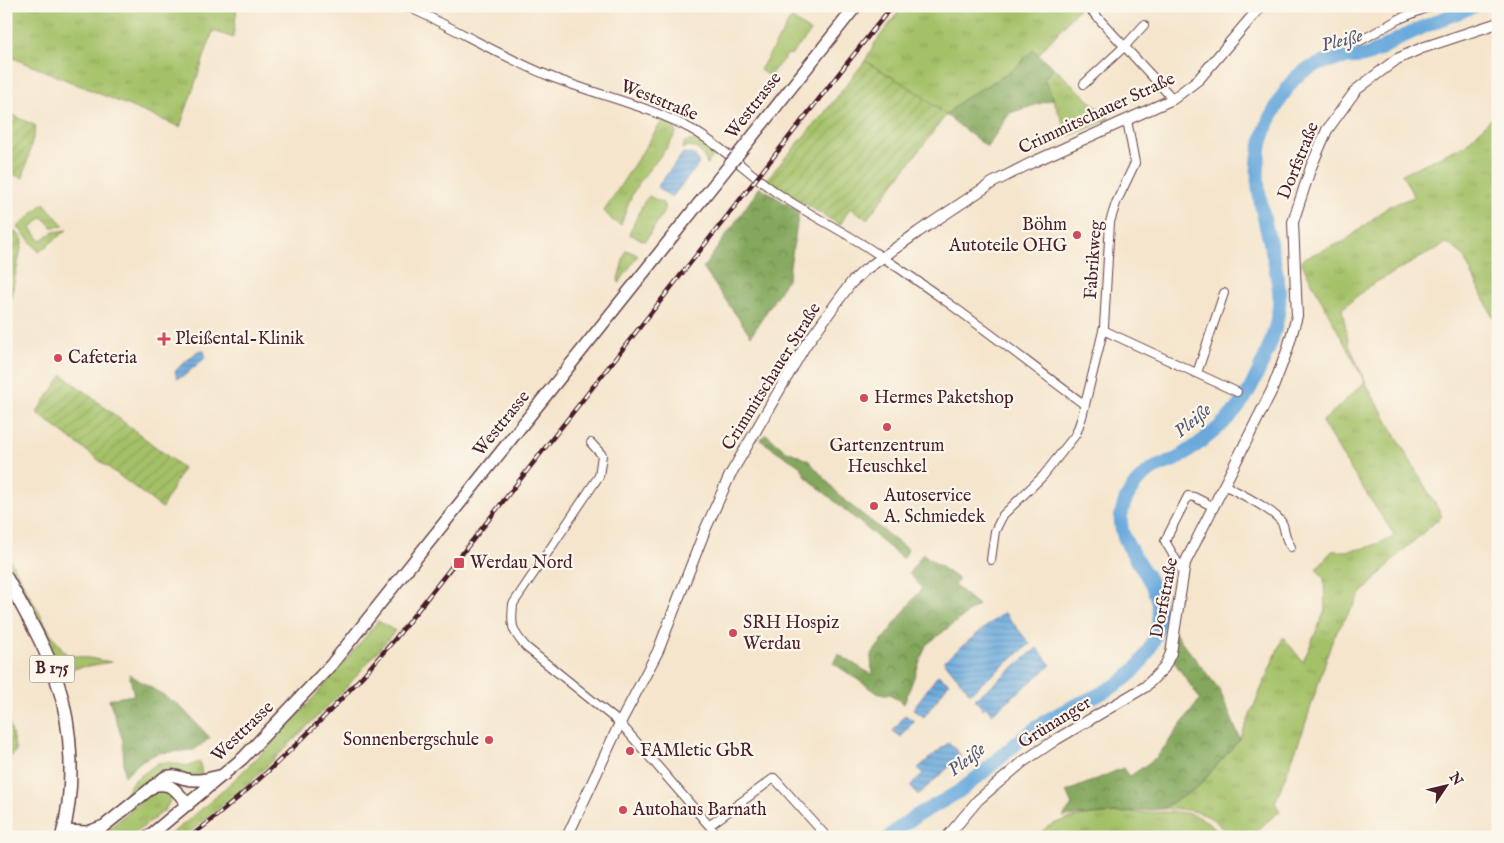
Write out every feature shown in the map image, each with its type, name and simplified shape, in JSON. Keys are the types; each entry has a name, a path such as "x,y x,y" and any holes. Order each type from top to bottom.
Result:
{"main road":[{"name":"Westtrasse","path":"148,837 225,774 303,697 418,558 856,6"},
{"name":"B 175","path":"6,577 45,653 62,698 68,736 69,769 67,813 62,834 88,832 104,826 153,786 171,775 184,779"},
{"path":"184,779 207,779 225,774"},
{"path":"184,779 190,786 191,803"},
{"path":"153,786 161,784 170,786 191,803"}],"street":[{"name":"Weststraße","path":"406,6 444,23 533,69 576,87 650,111 690,128 715,144 725,154 778,194 882,257"},
{"path":"1360,41 1390,23 1431,6"},
{"path":"1089,8 1174,99"},
{"name":"Crimmitschauer Straße","path":"567,837 620,723 658,651 705,530 727,483 805,346 852,283 882,257 992,183 1174,99 1199,79 1255,8"},
{"name":"Dorfstraße","path":"1145,687 1164,668 1170,656 1183,572 1190,553 1272,390 1292,333 1297,316 1298,289 1293,250 1293,222 1311,167 1327,130 1356,90 1397,59 1422,48 1498,23"},
{"path":"1084,84 1125,46 1144,25"},
{"name":"Fabrikweg","path":"991,560 995,532 1003,515 1043,476 1076,434 1085,405 1103,330 1108,277 1108,235 1110,222 1116,203 1135,163 1127,120"},
{"path":"882,257 1085,405"},
{"path":"1196,372 1224,293"},
{"path":"1103,330 1237,392"},
{"path":"591,443 602,455 599,476 513,604 511,624 516,635 526,647 620,723 719,837"},
{"path":"1224,485 1275,514 1283,524 1284,536 1291,547"},
{"path":"1183,572 1166,545 1166,536 1188,496 1214,507"},
{"name":"Grünanger","path":"947,837 978,800 1024,761 1057,739 1145,687"},
{"path":"710,825 774,778 827,837"}],"green space":[{"path":"6,6 159,6 168,10 169,6 237,7 233,38 213,31 180,127 6,55"},
{"path":"903,6 1081,6 1039,54 1033,50 1012,71 962,100 946,115 912,89 865,61 875,43"},
{"path":"791,18 811,32 769,76 760,70"},
{"path":"1033,50 1054,68 1044,79 1054,99 1010,113 987,147 946,115 962,100 1012,71"},
{"path":"865,61 912,89 946,115 867,219 850,208 840,225 766,180 825,112"},
{"path":"1054,68 1110,119 1069,136 1044,79"},
{"path":"6,112 36,126 23,178 6,172"},
{"path":"1498,112 1498,327 1462,254 1447,243 1369,286 1342,309 1349,344 1365,382 1301,262 1304,258 1345,241 1389,206 1414,197 1402,174 1465,145"},
{"path":"664,118 674,125 676,133 667,148 634,191 621,225 613,221 604,211"},
{"path":"698,139 718,151 707,164 702,154 695,148 688,146 682,149 685,142"},
{"path":"760,187 799,212 788,278 751,336 703,268"},
{"path":"649,196 663,203 665,210 645,241 629,234 644,202"},
{"path":"44,203 64,226 52,227 43,217 31,228 41,241 53,232 67,230 39,252 18,227"},
{"path":"6,226 23,239 11,297 6,306"},
{"path":"626,250 638,255 619,283 618,279"},
{"path":"63,375 183,468 162,508 38,414 38,410"},
{"path":"1365,382 1442,516 1399,554 1361,594 1333,638 1303,731 1275,803 1280,811 1249,837 1227,837 1222,828 1208,816 1181,809 1162,809 1198,787 1240,739 1283,637 1303,662 1325,611 1324,578 1316,569 1332,551 1349,551 1364,548 1395,536 1349,467 1322,422"},
{"path":"766,434 783,449 808,460 844,500 908,550 903,559 806,477 801,467 760,440"},
{"path":"6,553 49,631 66,654 111,662 60,671 6,564"},
{"path":"923,554 959,580 954,585 978,605 926,645 904,704 890,694 879,694 833,663 838,654 872,675 871,655 922,588 909,573"},
{"path":"378,621 395,631 345,689 249,784 184,837 167,837 253,762 330,679"},
{"path":"1174,632 1219,689 1240,739 1198,787 1162,809 1063,817 1072,805 1066,792 1123,768 1129,777 1157,757 1200,699 1170,656"},
{"path":"6,655 7,713 16,751 6,763"},
{"path":"129,674 179,705 210,738 194,750 158,753 143,760 124,776 123,741 109,699 134,695"},
{"path":"167,762 188,766 200,762 202,775 158,776 123,805 121,802 132,782 158,763"},
{"path":"168,788 173,795 165,810 130,837 94,837 109,829 150,792"},
{"path":"1171,812 1194,815 1206,821 1223,837 1039,837 1046,828 1078,817 1121,813"}],"water":[{"path":"683,153 694,155 698,160 698,165 672,197 660,190 658,186"},
{"path":"199,350 204,351 206,357 184,376 177,378 175,371"},
{"path":"1004,612 1030,644 970,693 944,661"},
{"path":"1037,648 1051,665 992,714 986,706 983,709 975,699"},
{"path":"938,675 949,683 924,717 913,709"},
{"path":"905,715 914,721 901,737 893,731"},
{"path":"949,742 961,756 918,795 910,786 923,774 918,768"}],"waterway":[{"name":"Pleiße","path":"889,837 914,817 949,798 969,784 1034,729 1124,679 1135,670 1144,658 1156,633 1159,611 1155,592 1127,544 1121,528 1122,511 1133,487 1142,477 1156,467 1180,457 1210,435 1238,408 1245,398 1267,353 1278,316 1279,291 1276,267 1261,202 1258,181 1258,159 1263,137 1273,113 1289,86 1295,78 1315,66 1341,58 1360,57 1372,53 1399,38 1475,6"}],"railway":[{"path":"190,837 218,815 298,743 348,692 395,639 892,6"}],"place":[{"name":"Böhm Autoteile OHG","path":"1077,235"},
{"name":"Pleißental-Klinik","path":"164,339"},
{"name":"Cafeteria","path":"58,358"},
{"name":"Hermes Paketshop","path":"864,398"},
{"name":"Gartenzentrum Heuschkel","path":"887,427"},
{"name":"Autoservice A. Schmiedek","path":"874,506"},
{"name":"Werdau Nord","path":"459,563"},
{"name":"SRH Hospiz Werdau","path":"733,633"},
{"name":"Sonnenbergschule","path":"489,740"},
{"name":"FAMletic GbR","path":"630,751"},
{"name":"Autohaus Barnath","path":"623,810"}]}
